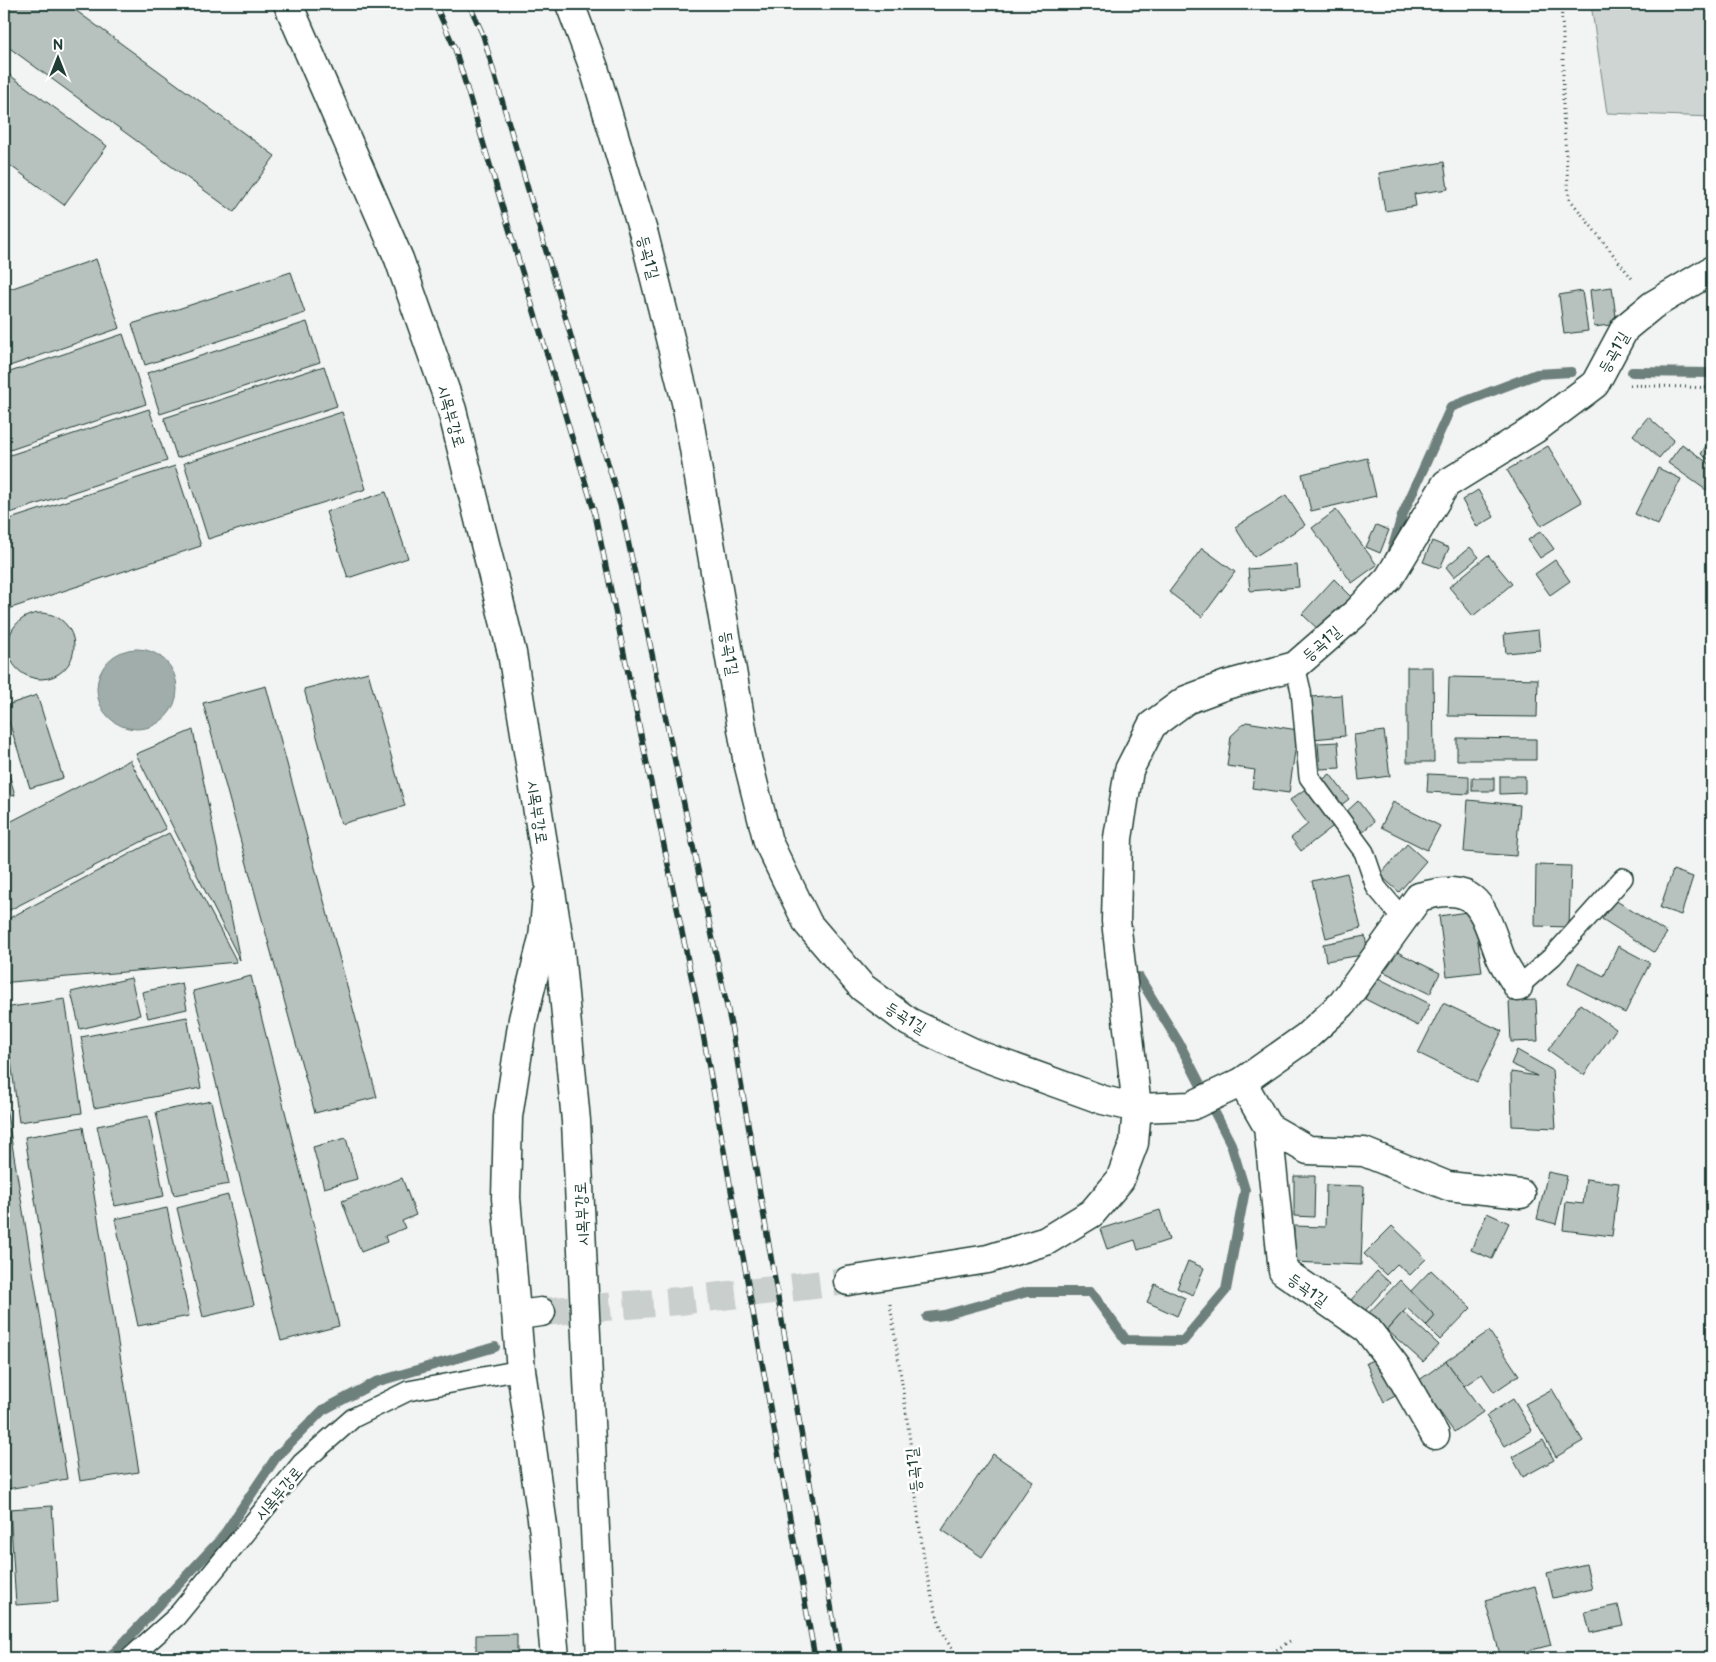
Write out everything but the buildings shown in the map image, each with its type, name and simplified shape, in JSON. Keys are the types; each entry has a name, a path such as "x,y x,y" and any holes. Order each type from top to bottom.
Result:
{"street":[{"name":"시목부강로","path":"288,4 399,260 452,410 512,653 559,941 576,1121 601,1658"},
{"name":"등곡1길","path":"570,4 594,68 644,235 686,402 747,758 768,842 808,924 862,987 909,1022 976,1054 1102,1100 1137,1108"},
{"name":"등곡1길","path":"848,1281 988,1259 1046,1241 1092,1213 1120,1180 1134,1143 1137,1108 1116,921 1118,838 1129,770 1152,725 1186,700 1226,685 1295,666 1357,612 1389,578 1446,484 1535,429 1595,384 1625,328 1653,305 1712,270"},
{"path":"548,878 543,938 523,1019 508,1117 506,1198 529,1314 521,1370 544,1533 555,1658"},
{"path":"1137,1108 1191,1106 1235,1086 1306,1037 1342,1004 1419,897 1439,891 1456,892 1479,904 1489,921 1500,955 1518,987"},
{"name":"등곡1길","path":"1235,1086 1268,1127 1284,1272 1367,1329 1396,1367 1434,1435"},
{"path":"1268,1127 1308,1150 1364,1152 1448,1186 1520,1194"}],"lane":[{"path":"1295,666 1301,691 1309,777 1364,852 1376,887 1403,919"},
{"path":"1518,987 1553,956 1623,878"},
{"name":"시목부강로","path":"130,1658 176,1617 302,1463 353,1418 408,1391 521,1370"}],"path":[{"path":"1561,4 1564,35 1563,112 1569,198 1653,305"},
{"path":"1595,384 1712,388"},
{"name":"등곡1길","path":"886,1276 910,1441 920,1532 935,1612 951,1650 959,1658"},
{"path":"1264,1658 1292,1639"}],"shaded area":[{"path":"1591,4 1712,4 1712,117 1607,113"},
{"path":"129,649 145,649 166,660 177,681 177,697 166,718 145,729 129,729 115,723 103,711 97,697 97,681 103,667 115,655"}],"waterway":[{"path":"1390,557 1402,516 1451,407 1537,374 1571,372"},
{"path":"1632,372 1712,373"},
{"path":"927,1317 944,1315 1027,1292 1091,1292 1126,1340 1183,1341 1226,1290 1245,1190 1231,1144 1179,1043 1139,977"},
{"path":"106,1658 116,1651 221,1539 277,1456 323,1410 376,1382 495,1347"}],"tunnel":[{"path":"541,1312 679,1301 848,1281"}],"railway":[{"path":"435,4 455,49 595,514 702,1028 815,1658"},
{"path":"469,4 483,35 621,508 731,1025 840,1658"}]}
